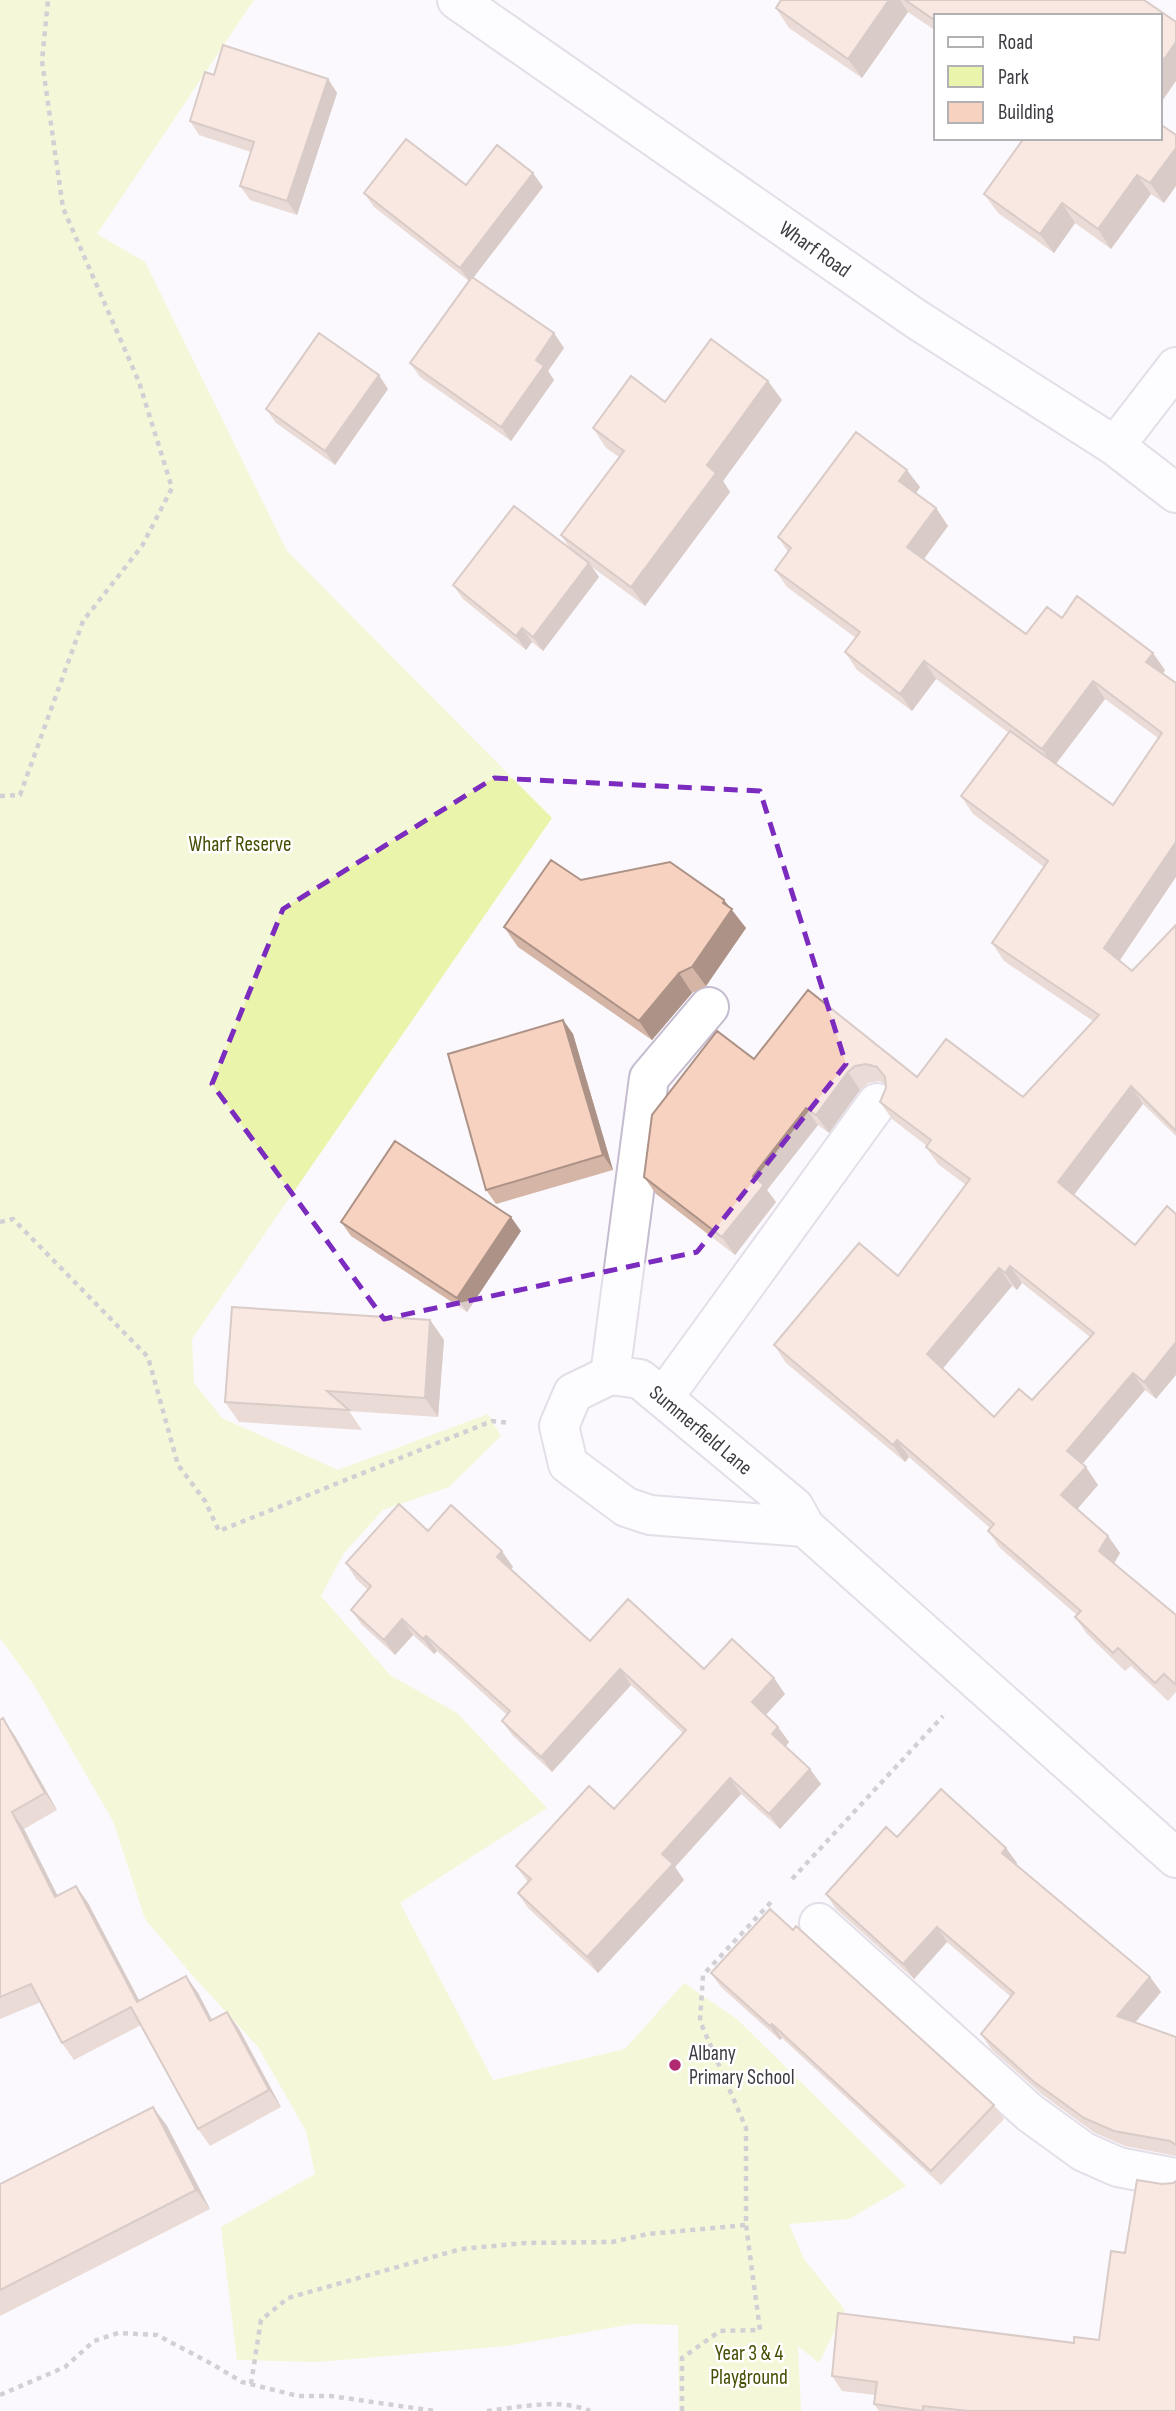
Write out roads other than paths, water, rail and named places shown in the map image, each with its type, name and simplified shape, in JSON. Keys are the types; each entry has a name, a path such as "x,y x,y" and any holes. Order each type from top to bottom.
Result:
{"street":[{"name":"Wharf Road","path":"457,0 916,320 1115,446 1176,493"},
{"path":"1115,446 1176,367"},
{"path":"709,1007 649,1078 610,1375 573,1393 559,1426 568,1464 626,1507 650,1515 805,1527"},
{"path":"663,1398 877,1103"},
{"name":"Summerfield Lane","path":"610,1375 640,1379 793,1507 805,1527 1176,1858"},
{"path":"819,1923 1030,2113 1084,2152 1118,2167 1176,2178"}],"place":[{"name":"Albany Primary School","path":"675,2065"}],"park label":[{"name":"Wharf Reserve","path":"240,844"},
{"name":"Year 3 & 4 Playground","path":"749,2365"}]}
